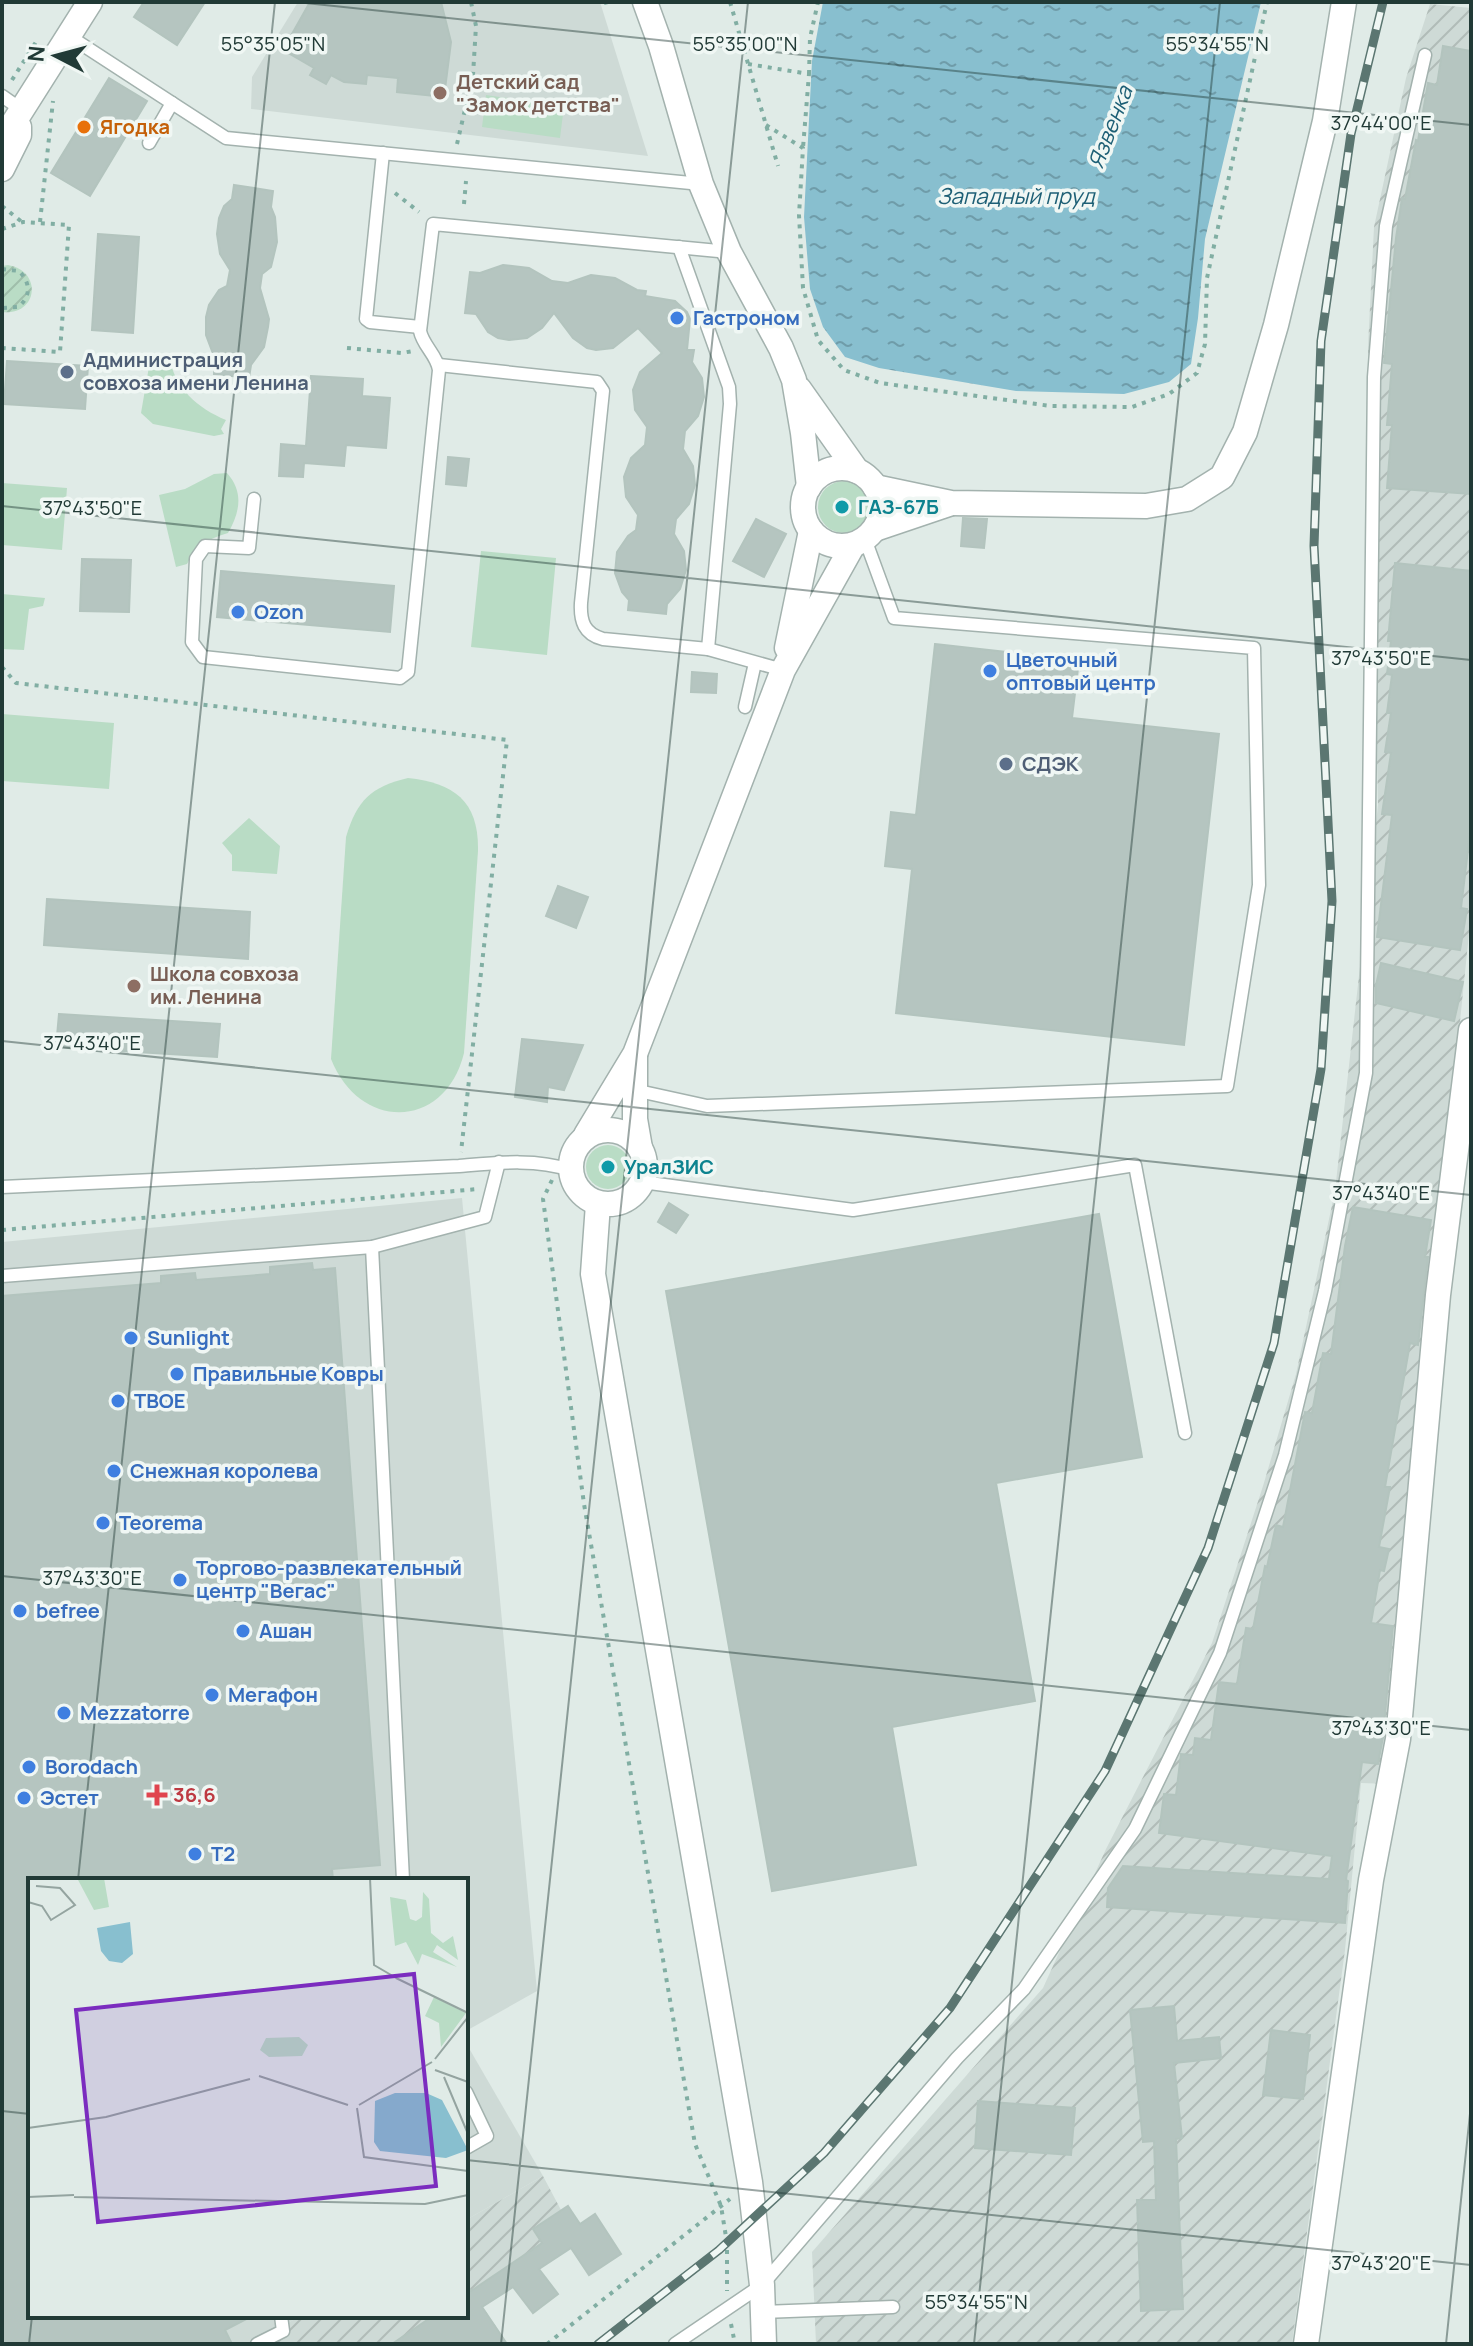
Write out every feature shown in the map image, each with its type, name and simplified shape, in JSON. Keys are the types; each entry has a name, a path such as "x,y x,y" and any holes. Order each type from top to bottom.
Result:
{"street":[{"path":"2,169 7,140 19,135 21,112 90,2"},
{"path":"645,2 701,184 729,252 781,348 794,380 809,487"},
{"path":"661,46 662,2"},
{"path":"951,503 864,537 832,545 811,531 803,505 809,487 817,477 840,468 866,479 951,503 1146,506 1187,499 1222,477 1245,432 1276,325 1325,121 1344,2"},
{"path":"783,670 882,507 879,494 794,380"},
{"path":"635,1054 635,1119 644,1159 642,1182 637,1191 619,1203 598,1204 579,1192 564,1168 635,1054 783,670 811,531"},
{"path":"1306,2344 1371,1880 1398,1739 1438,1295 1471,1030"},
{"path":"586,1135 605,1130 619,1132 631,1138 640,1148"},
{"path":"598,1204 593,1274 750,2182 762,2285 764,2344"}],"lane":[{"path":"69,36 226,138 701,184"},
{"path":"675,2344 762,2285 957,2058 1024,1989 1135,1829 1220,1653 1285,1455 1325,1291 1366,1073 1374,377 1386,226 1425,55"},
{"path":"2,96 21,112"},
{"path":"149,143 172,103"},
{"path":"383,153 366,319 420,327"},
{"path":"254,499 249,548 205,546 196,559 192,642 203,657 400,678 405,676 408,672 439,365 420,335 433,224 729,252"},
{"path":"679,247 729,387 708,649"},
{"path":"439,365 597,382 601,386 603,391 581,603 581,617 594,637 708,649 783,670"},
{"path":"634,1090 707,1106 1227,1086 1259,885 1254,648 894,618 864,537"},
{"path":"745,707 755,663"},
{"path":"2,1276 372,1247 485,1217 499,1162"},
{"path":"2,1187 499,1162 564,1168"},
{"path":"642,1182 853,1210 1135,1165 1185,1433"},
{"path":"372,1247 403,1878"},
{"path":"468,2096 487,2136 468,2147"},
{"path":"763,2312 893,2307"},
{"path":"257,2344 283,2331 281,2318"}],"path":[{"path":"456,151 473,75 476,26 471,2"},
{"path":"730,2 778,166"},
{"path":"818,2 810,38 799,215 803,288 818,340 844,370 880,383 1051,406 1132,407 1169,394 1197,373 1205,344 1207,278 1267,2"},
{"path":"2,96 36,42"},
{"path":"748,64 809,74"},
{"path":"40,222 53,100"},
{"path":"766,125 803,148"},
{"path":"464,204 466,181"},
{"path":"393,191 419,212"},
{"path":"2,206 23,222"},
{"path":"2,229 23,222 69,225 60,352 2,348"},
{"path":"2,269 19,271 28,282 29,290 18,307 2,308"},
{"path":"347,348 402,353 428,348"},
{"path":"2,667 16,683 507,740 459,1166"},
{"path":"564,1168 543,1199 584,1504 695,2144 721,2206 727,2243 727,2309"},
{"path":"2,1230 492,1187"},
{"path":"547,2344 750,2182"}],"shaded area":[{"name":"Детский сад \"Замок детства\"","path":"298,2 600,2 648,156 251,109 252,77"},
{"path":"1430,4 1471,8 1471,914 1389,1784 1361,1783 1345,1950 1292,2344 816,2344 812,2252 1043,1988 1106,1849 1212,1643 1296,1374 1335,1191 1378,805 1368,347 1374,227 1406,78"},
{"name":"Торгово-развлекательный центр \"Вегас\"","path":"462,1198 537,1991 468,2030 468,1878 28,1878 28,2318 296,2318 251,2344 2,2344 2,1242"},
{"path":"468,2046 543,2176 468,2219"},
{"path":"543,2176 561,2210 580,2224 595,2214 621,2254 589,2275 571,2248 483,2307 504,2339 496,2344 251,2344 296,2318 468,2318 468,2219"}],"green space":[{"path":"486,95 564,106 560,138 482,127"},
{"path":"8,265 27,275 32,292 23,307 2,312 2,266"},
{"path":"151,355 169,357 176,378 189,396 226,420 221,429 224,434 214,436 153,424 141,413"},
{"path":"227,473 238,495 235,517 228,533 203,544 187,564 176,567 159,495 185,489 214,474"},
{"path":"844,481 862,489 870,507 862,525 844,533 826,525 818,507 826,489"},
{"path":"2,483 67,488 62,550 2,545"},
{"path":"481,551 556,558 547,655 471,647"},
{"path":"2,594 45,598 43,606 29,609 24,650 2,649"},
{"path":"2,714 114,723 109,789 2,781"},
{"path":"408,778 439,785 461,798 474,820 478,851 464,1053 454,1078 439,1097 421,1108 401,1112 381,1109 361,1100 344,1083 331,1059 346,837 355,813 367,797 384,786"},
{"path":"249,818 280,846 277,874 232,871 232,855 222,843"},
{"path":"608,1145 623,1152 630,1167 623,1182 608,1189 593,1182 586,1167 593,1152"}],"water":[{"name":"Западный пруд","path":"823,2 1261,2 1205,239 1191,364 1169,382 1124,394 1016,391 879,368 845,357 823,327 810,289 804,217 812,61"}],"building":[{"path":"144,2 205,2 177,45 134,17"},
{"path":"310,2 441,2 451,42 444,97 397,92 398,78 367,75 366,84 344,82 331,75 326,84 310,75 314,68 283,50"},
{"path":"1443,46 1471,51 1471,494 1387,488 1392,425 1387,425 1392,364 1384,363 1396,238 1428,83 1437,85"},
{"path":"109,78 147,101 90,196 51,173"},
{"path":"234,185 273,191 271,207 277,242 271,267 262,274 260,288 269,319 264,347 251,365 249,378 214,374 215,359 206,335 209,305 219,290 227,286 230,270 220,254 217,234 219,218 224,206 232,199"},
{"path":"98,234 139,237 133,333 92,330"},
{"path":"503,265 529,268 552,281 568,283 591,275 615,278 637,290 646,291 645,296 675,301 687,312 690,319 687,350 694,350 692,362 702,378 704,397 698,416 685,431 683,449 693,466 695,485 689,504 676,519 674,534 684,551 686,570 680,589 667,604 666,614 628,610 629,600 622,592 615,573 617,552 636,530 638,515 626,497 624,477 631,458 645,445 647,427 635,410 633,390 640,372 662,353 638,328 613,348 587,348 573,338 554,313 542,328 527,338 498,338 488,332 476,314 465,313 470,272 480,273"},
{"path":"7,361 88,366 85,409 4,404"},
{"path":"311,376 363,379 362,396 390,398 386,448 346,445 344,466 304,463 303,477 279,476 281,444 306,446"},
{"path":"448,457 469,459 466,486 446,484"},
{"path":"963,518 987,519 984,548 961,546"},
{"path":"756,519 786,534 764,577 733,561"},
{"path":"82,559 131,560 129,612 80,611"},
{"path":"1395,563 1471,571 1471,825 1461,908 1467,909 1460,950 1377,937 1392,815 1382,814 1391,753 1385,752 1391,713 1387,713 1392,675 1387,674"},
{"path":"221,571 394,586 390,632 217,617"},
{"path":"935,644 1079,660 1072,718 1219,734 1184,1045 896,1013 912,869 885,866 891,812 916,815"},
{"path":"692,672 717,674 716,693 691,692"},
{"path":"558,886 588,897 576,928 546,916"},
{"name":"Школа совхоза им. Ленина","path":"47,899 250,912 248,959 44,945"},
{"path":"1381,963 1463,982 1454,1021 1376,1003"},
{"path":"59,1014 220,1024 217,1057 56,1047"},
{"path":"522,1039 583,1045 564,1090 548,1087 547,1102 515,1097"},
{"path":"669,1203 688,1215 676,1233 658,1222"},
{"path":"1353,1207 1431,1220 1418,1345 1410,1343 1385,1487 1390,1487 1379,1547 1389,1549 1384,1571 1380,1570 1371,1623 1393,1626 1383,1737 1378,1764 1362,1762 1346,1880 1345,1923 1107,1907 1108,1888 1123,1866 1329,1879 1332,1856 1159,1833 1164,1794 1176,1795 1181,1754 1193,1755 1195,1738 1211,1740 1219,1682 1237,1684 1246,1628 1253,1629 1276,1525 1283,1527 1305,1412 1312,1413 1323,1353 1331,1354"},
{"path":"1099,1214 1142,1457 996,1483 1035,1701 892,1727 916,1865 772,1891 666,1291"},
{"name":"Торгово-развлекательный центр \"Вегас\"","path":"312,1263 313,1270 335,1268 380,1865 332,1869 333,1878 28,1878 28,2318 248,2318 225,2330 232,2344 2,2344 2,1296 161,1283 161,1276 195,1273 196,1280 270,1274 270,1267"},
{"path":"1174,2006 1177,2041 1219,2037 1221,2058 1174,2063 1182,2138 1176,2139 1183,2309 1141,2311 1137,2200 1156,2200 1154,2141 1143,2142 1130,2010"},
{"path":"1271,2030 1310,2035 1303,2099 1263,2095"},
{"path":"978,2101 1075,2108 1071,2155 975,2148"},
{"path":"568,2206 580,2224 595,2214 621,2254 589,2275 571,2248 539,2269 558,2294 533,2313 513,2287 482,2307 507,2344 392,2344 430,2318 468,2318 468,2286 471,2291 542,2243 533,2229"}],"railway":[{"path":"598,2344 719,2250 824,2153 950,2008 1105,1771 1208,1548 1274,1343 1321,1069 1332,901 1314,546 1321,341 1351,134 1383,2"}],"place":[{"name":"Детский сад \"Замок детства\"","path":"440,93"},
{"name":"Ягодка","path":"84,127"},
{"name":"Гастроном","path":"677,318"},
{"name":"Администрация совхоза имени Ленина","path":"67,372"},
{"name":"ГАЗ-67Б","path":"842,507"},
{"name":"Ozon","path":"238,612"},
{"name":"Цветочный оптовый центр","path":"990,671"},
{"name":"СДЭК","path":"1006,764"},
{"name":"Школа совхоза им. Ленина","path":"134,986"},
{"name":"УралЗИС","path":"608,1167"},
{"name":"Sunlight","path":"131,1338"},
{"name":"Правильные Ковры","path":"177,1374"},
{"name":"ТВОЕ","path":"118,1401"},
{"name":"Снежная королева","path":"114,1471"},
{"name":"Teorema","path":"103,1523"},
{"name":"Торгово-развлекательный центр \"Вегас\"","path":"180,1580"},
{"name":"befree","path":"20,1611"},
{"name":"Ашан","path":"243,1631"},
{"name":"Мегафон","path":"212,1695"},
{"name":"Mezzatorre","path":"64,1713"},
{"name":"Borodach","path":"29,1767"},
{"name":"36,6","path":"157,1795"},
{"name":"Эстет","path":"24,1798"},
{"name":"T2","path":"195,1854"}],"water label":[{"name":"Язвенка","path":"1110,127"}]}
